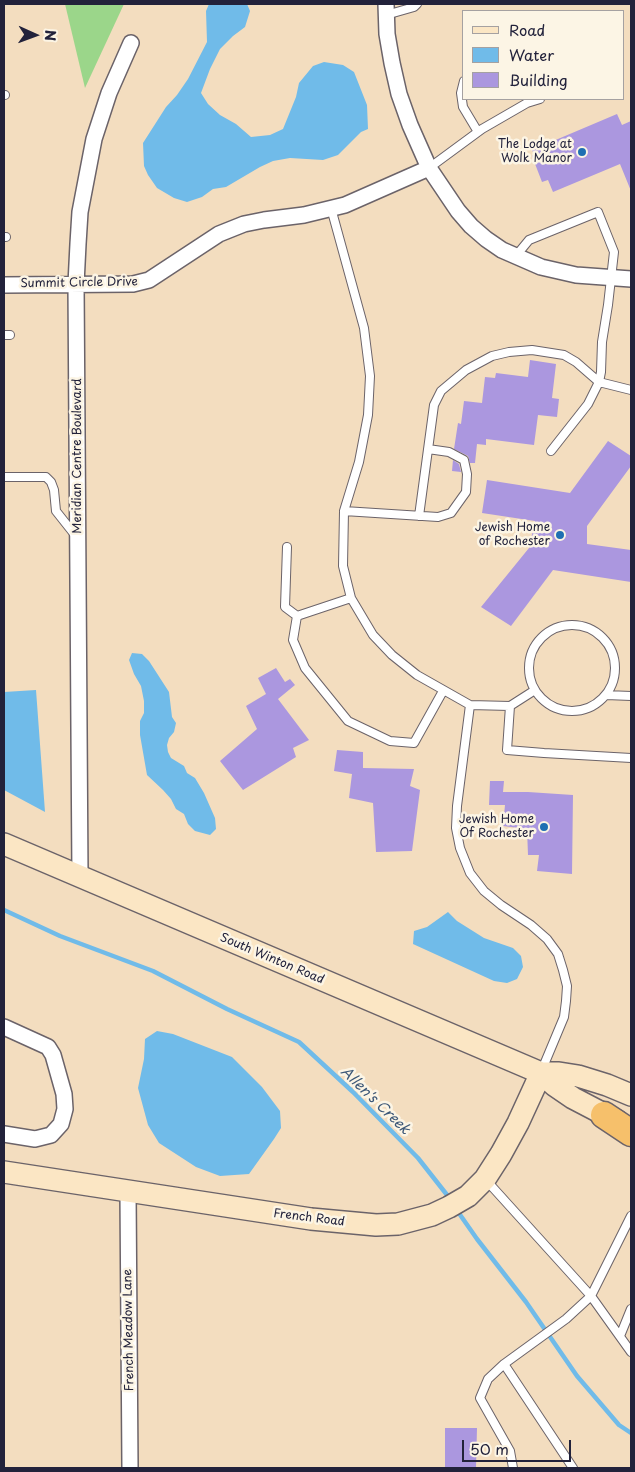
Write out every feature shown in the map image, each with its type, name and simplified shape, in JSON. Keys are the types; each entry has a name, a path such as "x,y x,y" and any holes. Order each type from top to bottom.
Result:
{"highway":[{"path":"604,1115 631,1133"}],"main road":[{"name":"South Winton Road","path":"4,844 541,1073 561,1091 604,1115 631,1127"},
{"name":"South Winton Road","path":"541,1073 559,1072 578,1076 631,1095"},
{"name":"French Road","path":"4,1172 311,1219 376,1225 398,1224 432,1215 449,1207 468,1196 481,1183 502,1154 541,1073"}],"street":[{"path":"386,9 387,34 399,94 429,168 458,212 486,239 515,257 557,272 631,279"},
{"name":"Meridian Centre Boulevard","path":"80,877 76,284 80,212 94,139 109,93 131,43"},
{"name":"Summit Circle Drive","path":"4,285 133,284 148,280 219,234 236,227 264,220 304,215 344,205 429,168"},
{"path":"4,1027 48,1047 53,1055 64,1094 64,1109 61,1124 51,1135 35,1139 4,1134"},
{"name":"French Meadow Lane","path":"128,1192 130,1468"}],"lane":[{"path":"386,9 417,4"},
{"path":"462,89 463,108 478,132"},
{"path":"429,168 478,132 527,102 536,100"},
{"path":"331,208 364,328 370,376 368,415 363,443 344,510 343,566 351,598 373,635 392,655 417,675 470,705 510,706 535,690"},
{"path":"515,257 529,240 598,212 614,252 602,342 599,382 588,404 550,452"},
{"path":"419,516 434,405 440,391 466,370 492,356 532,350 564,355 576,362 599,382 631,390"},
{"path":"344,510 438,517 451,513 466,492 468,474 464,460 450,452 428,449"},
{"path":"8,477 46,477 51,482 54,490 56,511 78,539"},
{"path":"287,548 285,607 297,616"},
{"path":"297,616 351,598"},
{"path":"297,616 293,640 305,668 348,720 390,741 414,743 443,691"},
{"path":"568,624 582,625 596,631 606,641 613,654 616,668 613,682 606,695 596,704 583,710 569,711 556,708 544,701 535,690 530,677 529,662 533,648 542,637 554,628 568,624"},
{"path":"606,695 631,696"},
{"path":"470,705 457,806 456,828 460,848 470,873 484,891 547,938 558,954 564,970 567,986 564,1017 541,1073"},
{"path":"510,706 507,750 631,758"},
{"path":"481,1183 591,1296 631,1352"},
{"path":"513,1468 510,1451 480,1398 488,1379 504,1364 566,1319 591,1296 631,1216"},
{"path":"620,1336 631,1309"},
{"path":"504,1364 573,1468"}],"green space":[{"path":"65,4 124,4 85,88"}],"water":[{"path":"209,4 247,4 250,11 245,27 220,49 201,93 208,104 220,115 236,124 251,137 270,135 283,129 296,97 299,83 313,66 324,62 343,65 354,72 367,105 368,129 361,132 338,155 323,160 290,158 273,161 226,187 213,189 202,197 187,202 174,198 157,188 144,166 143,143 166,107 188,79 207,42 206,11"},
{"path":"132,653 142,654 149,661 169,692 172,717 176,723 174,732 169,738 167,745 168,752 171,758 184,766 187,773 195,778 204,793 215,818 216,829 210,835 195,831 188,824 184,814 176,809 171,799 147,775 140,735 140,721 144,713 144,701 141,686 129,660"},
{"path":"36,690 45,812 4,790 4,692"},
{"path":"448,912 457,921 484,938 513,948 521,956 523,967 517,979 507,983 494,981 413,944 414,931 427,927"},
{"path":"157,1031 173,1034 232,1057 262,1087 280,1111 281,1128 249,1174 220,1176 196,1167 159,1143 148,1125 138,1088 144,1059 145,1039"}],"building":[{"name":"The Lodge at Wolk Manor","path":"617,114 622,125 631,121 631,191 620,164 553,192 548,180 542,182 532,156 534,154 532,150"},
{"path":"530,360 556,364 552,398 559,399 557,417 538,415 534,445 486,439 486,445 477,444 475,463 470,463 468,456 454,449 458,423 461,424 464,401 482,403 485,377 495,378 496,373 528,377"},
{"name":"Jewish Home of Rochester","path":"608,441 631,456 631,466 587,526 587,544 631,550 631,582 553,570 511,626 481,607 529,548 535,521 482,513 487,480 570,493"},
{"path":"453,460 459,464 461,472 452,471"},
{"path":"276,668 285,682 290,679 295,685 278,699 309,740 293,748 296,757 243,790 220,761 257,729 246,706 266,694 258,678"},
{"path":"337,750 363,752 363,768 414,769 410,786 420,790 412,851 376,852 373,803 349,798 352,774 334,771"},
{"name":"Jewish Home Of Rochester","path":"490,781 504,781 503,792 573,795 572,874 537,871 539,855 528,855 527,829 503,826 505,805 489,805"},
{"path":"445,1428 477,1428 476,1468 445,1468"}],"waterway":[{"name":"Allen's Creek","path":"4,910 60,936 153,971 227,1009 299,1042 353,1092 418,1158 451,1200"},
{"name":"Allen's Creek","path":"456,1209 526,1302 577,1376 619,1425 631,1433"}],"place":[{"name":"The Lodge at Wolk Manor","path":"582,152"},
{"name":"Jewish Home of Rochester","path":"560,535"},
{"name":"Jewish Home Of Rochester","path":"544,827"}]}
